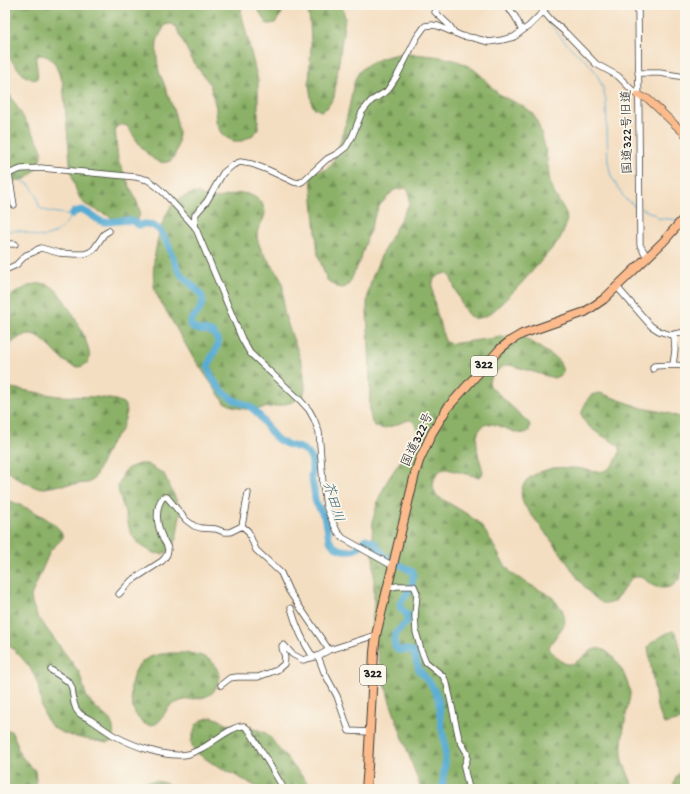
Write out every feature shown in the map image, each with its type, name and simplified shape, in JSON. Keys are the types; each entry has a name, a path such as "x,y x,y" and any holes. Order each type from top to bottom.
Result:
{"highway":[{"name":"国道322号","path":"366,789 376,635 414,474 432,433 448,407 500,349 522,334 585,312 604,299 685,217"}],"main road":[{"path":"638,95 648,99 685,134"}],"street":[{"path":"440,5 435,12 454,32"},
{"path":"504,5 512,12 522,31"},
{"path":"538,5 551,20 596,64 618,76 638,95"},
{"path":"194,226 195,216 207,201 223,173 233,165 240,162 252,164 298,183 304,180 327,158 337,154 346,147 352,138 362,112 371,101 387,91 397,76 417,37 425,26 432,24 462,36 489,42 514,37 529,26 548,5"},
{"name":"国道322号旧道","path":"638,5 640,244 647,257"},
{"path":"638,73 660,73 685,77"},
{"path":"14,204 7,175 22,169 41,168 136,177 148,180 165,194 194,226 242,339 250,353 300,400 314,418 319,432 326,506 337,531 343,538 393,564"},
{"path":"5,270 16,265 26,255 41,248 59,253 84,254 90,252 94,249 104,234 109,231"},
{"path":"5,245 14,244"},
{"path":"617,287 651,326 659,331 671,334 685,332"},
{"path":"673,365 675,350 674,334"},
{"path":"654,370 654,366 685,366"},
{"path":"242,526 248,493"},
{"path":"119,594 131,581 162,561 168,553 168,549 158,527 157,519 160,501 163,497 167,497 186,520 194,526 230,532 242,526"},
{"path":"242,526 248,531 256,550 281,573 290,591 329,650"},
{"path":"387,588 397,586 414,586 416,590 416,638 426,662 443,676 446,684 459,739 467,753 464,772 469,789"},
{"path":"299,605 290,610 304,643 315,656 337,696 348,731 370,732"},
{"path":"221,685 230,678 258,676 277,670 284,664 286,655 282,646 284,645 292,654 303,660 376,635"},
{"path":"51,670 69,682 72,688 76,709 83,717 89,719 115,736 138,747 161,753 180,755 190,753 204,747 225,733 244,726 249,730 284,789"}],"green space":[{"path":"5,5 242,5 241,11 258,81 258,130 253,135 242,141 234,141 221,133 216,122 216,108 210,84 193,62 177,29 173,24 165,25 159,35 157,45 158,70 172,106 177,124 178,142 176,153 171,161 161,162 155,160 149,156 139,144 127,126 119,125 115,129 118,160 137,202 140,211 139,217 136,221 123,223 86,205 78,195 71,172 63,83 54,62 48,57 39,55 36,59 38,77 34,80 23,75 5,52"},
{"path":"255,5 280,5 282,13 275,23 267,24"},
{"path":"307,5 342,5 345,18 334,97 327,108 321,111 314,108 312,104 309,85 311,43 310,22"},
{"path":"403,53 441,57 460,62 468,66 476,71 498,93 532,113 539,128 545,148 551,185 565,211 566,216 564,230 559,240 510,295 493,311 480,318 471,317 465,310 450,276 447,273 439,275 435,278 433,282 433,289 438,316 446,342 451,344 516,335 522,336 556,358 559,361 563,371 561,375 554,378 510,365 503,366 498,370 490,379 490,386 529,423 529,431 520,433 490,424 482,427 478,433 477,442 483,472 482,475 478,477 447,469 441,470 434,479 433,488 437,496 467,514 480,524 502,561 512,574 551,596 562,609 565,620 564,625 549,648 553,654 565,663 570,664 590,651 601,649 614,658 619,665 626,679 630,694 623,732 622,755 634,789 421,789 389,699 373,635 373,519 379,498 387,481 405,454 415,443 418,434 415,424 411,420 387,428 378,427 372,422 370,406 367,304 369,289 376,267 386,245 409,204 409,193 408,189 406,188 394,190 380,205 375,215 359,263 349,284 342,288 337,287 327,280 318,255 311,177 312,173 314,172 327,169 334,160 348,114 354,82 360,71 374,61"},
{"path":"5,87 40,145 42,151 34,171 23,180 5,179"},
{"path":"198,193 205,197 212,198 219,198 239,193 246,194 258,199 263,206 265,215 258,230 258,240 263,253 278,273 282,282 283,306 303,370 305,392 296,400 280,405 250,409 237,408 224,402 191,354 155,290 153,276 155,253 157,241 165,218 169,209 175,202 186,196"},
{"path":"34,284 45,284 51,286 64,300 81,329 89,350 89,358 87,363 80,367 72,366 36,335 26,335 5,348 5,300 26,287"},
{"path":"5,387 58,396 96,397 116,400 123,403 127,411 121,430 110,444 92,481 88,483 45,488 35,487 18,479 5,469"},
{"path":"600,393 642,408 668,413 685,419 685,557 680,577 674,585 664,588 653,586 641,577 632,578 615,601 608,604 605,604 595,598 584,586 524,505 521,494 523,485 526,481 534,475 550,468 574,468 600,472 607,470 613,465 619,454 620,447 596,432 586,423 583,418 582,412 588,398 593,394"},
{"path":"139,464 147,464 164,474 181,510 176,540 170,550 162,554 154,553 141,546 131,534 119,493 118,486 124,472 128,468"},
{"path":"5,499 39,514 56,526 61,532 63,538 50,551 31,596 32,603 37,616 79,672 87,698 110,720 113,727 114,738 112,741 107,743 79,738 65,734 54,728 49,723 43,712 38,685 30,668 5,641"},
{"path":"673,631 678,638 685,671 685,719 664,724 657,707 648,647 652,642"},
{"path":"169,653 196,654 206,657 212,662 218,671 218,683 211,694 203,698 184,700 174,704 168,708 159,722 149,725 139,719 132,706 131,683 141,663 150,657"},
{"path":"212,717 226,724 259,730 266,733 313,789 261,789 212,763 194,751 191,742 196,725 202,720"},
{"path":"5,729 11,731 17,743 18,751 35,771 35,789 5,789"},
{"path":"685,767 685,789 674,789 676,777"},
{"path":"155,781 166,783 176,789 94,789 117,783"}],"waterway":[{"path":"546,19 567,44 591,66 602,86 606,100 608,162 611,176 625,199 633,204 634,207 637,207"},
{"path":"5,170 15,168"},
{"name":"芥田川","path":"5,231 23,231 36,236 47,236 57,232 72,215 50,212 39,207 37,196 30,185 22,181 20,173"},
{"path":"642,209 654,214 657,218 678,220"},
{"name":"芥田川","path":"72,215 74,212 82,210 103,222 124,220 132,221 138,225 152,225 159,230 167,242 180,273 202,297 203,301 200,308 190,324 196,329 211,332 217,339 217,348 209,365 212,378 228,396 251,407 280,442 306,451 309,455 312,461 311,477 315,501 327,524 329,538 332,544 339,549 348,551 361,545 366,539 375,543 384,556 413,572 411,586 400,604 401,609 407,614 407,620 396,633 394,643 398,650 408,650 413,652 419,670 431,684 438,698 445,744 445,764 442,789"}]}
